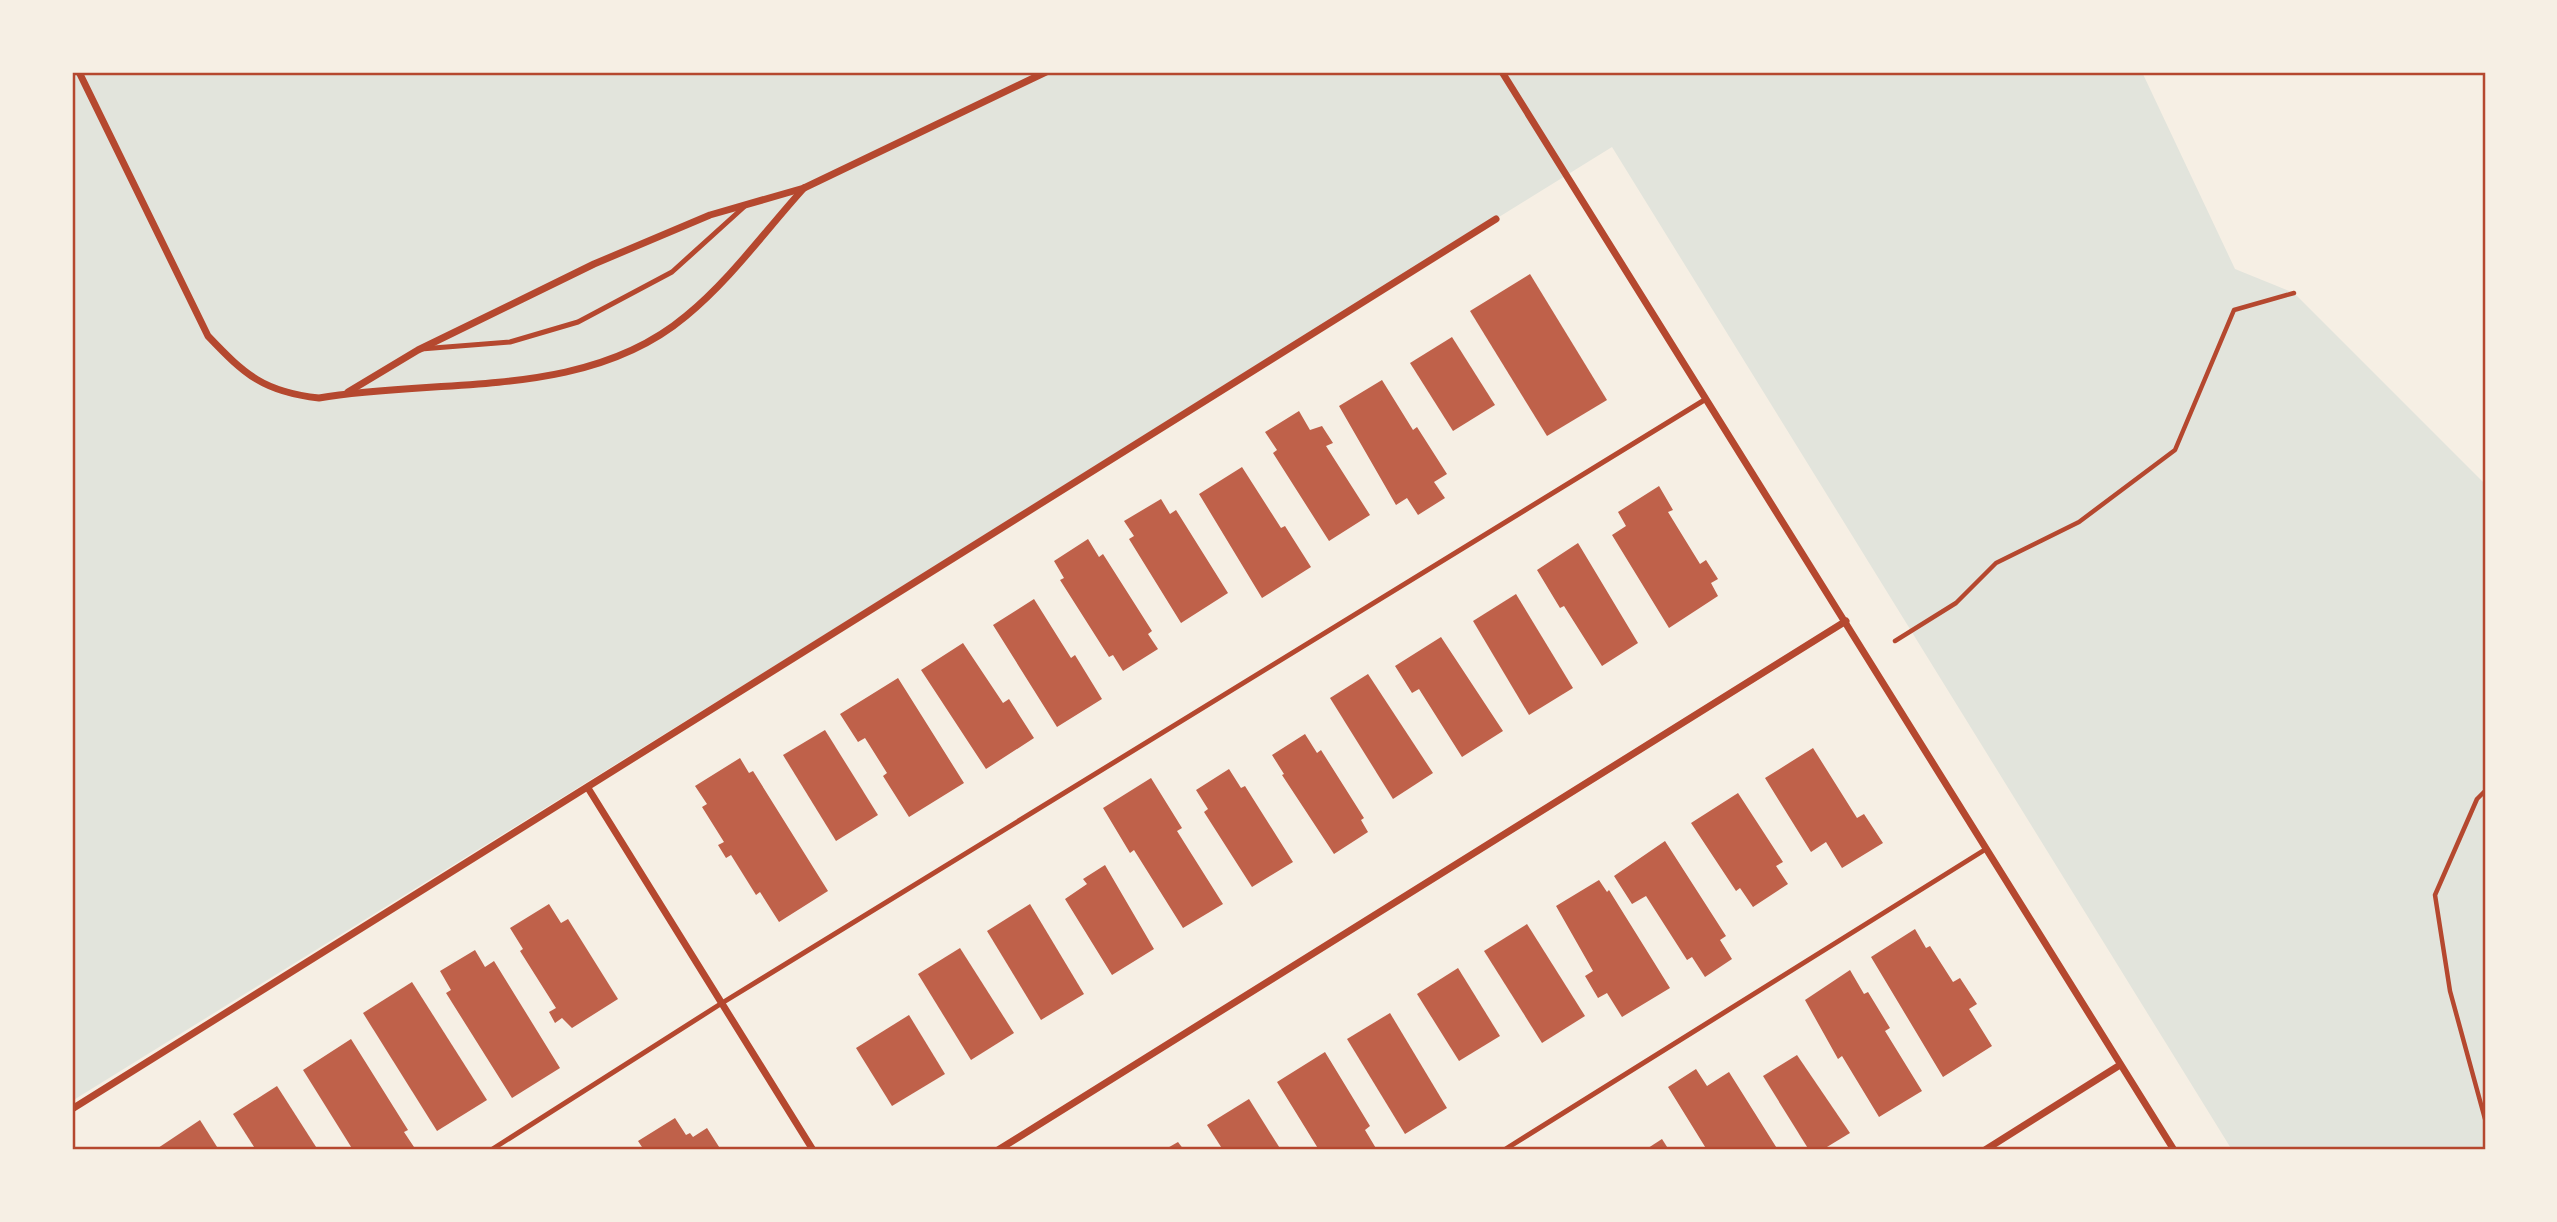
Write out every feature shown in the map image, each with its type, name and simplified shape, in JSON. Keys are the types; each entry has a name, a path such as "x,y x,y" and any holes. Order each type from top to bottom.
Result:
{"street":[{"path":"79,72 208,336 240,370 267,387 289,395 319,398 522,380 614,356 666,331 685,317 737,267 804,188"},
{"path":"345,394 418,350 594,264 710,215 804,188 1046,72"},
{"path":"1502,72 2174,1150"},
{"path":"72,1109 1496,219"},
{"path":"998,1150 1846,621"},
{"path":"588,788 813,1150"},
{"path":"1985,1150 2120,1065"}],"lane":[{"path":"418,350 510,342 578,322 672,272 747,204"},
{"path":"491,1150 722,1003 1706,399"},
{"path":"1504,1150 1986,849"}],"path":[{"path":"1895,641 1956,603 1996,563 2079,522 2175,450 2234,310 2294,293"},
{"path":"2485,791 2477,799 2435,895 2450,992 2485,1119"}],"shaded area":[{"path":"72,72 2142,72 2235,269 2294,293 2485,484 2485,1150 2232,1150 1612,147 72,1101"}],"building":[{"path":"1530,274 1607,400 1547,436 1470,311"},
{"path":"1452,337 1495,405 1453,431 1410,363"},
{"path":"1382,380 1413,430 1417,427 1447,474 1434,482 1445,498 1418,515 1407,498 1396,505 1339,406"},
{"path":"1299,411 1310,430 1322,426 1333,443 1326,446 1370,515 1329,541 1273,453 1277,450 1265,432"},
{"path":"1242,467 1281,528 1285,526 1311,567 1262,598 1199,494"},
{"path":"1659,486 1673,510 1668,512 1700,564 1706,560 1718,579 1711,583 1718,596 1669,628 1612,535 1626,526 1618,512"},
{"path":"1161,499 1170,514 1176,510 1228,593 1181,623 1129,539 1134,536 1124,521"},
{"path":"1088,539 1099,557 1103,554 1152,631 1148,634 1158,649 1123,671 1113,655 1109,657 1060,580 1064,578 1054,561"},
{"path":"1578,543 1638,643 1602,666 1564,606 1560,608 1537,570"},
{"path":"1516,594 1573,688 1529,715 1473,621"},
{"path":"1034,599 1071,658 1075,655 1102,699 1057,727 993,625"},
{"path":"1441,637 1503,731 1462,757 1419,689 1412,693 1395,666"},
{"path":"963,643 1003,703 1009,699 1034,738 986,769 921,670"},
{"path":"1368,674 1433,773 1393,799 1330,698"},
{"path":"898,678 964,783 909,817 883,776 887,773 865,738 858,742 840,714"},
{"path":"825,730 878,815 836,841 783,755"},
{"path":"1305,734 1317,753 1321,750 1364,818 1361,820 1368,832 1334,854 1282,775 1284,774 1272,755"},
{"path":"1813,748 1857,818 1864,814 1883,843 1842,868 1826,842 1811,852 1765,778"},
{"path":"740,758 749,773 753,771 828,891 779,922 760,892 756,895 731,855 726,858 718,845 724,842 702,807 707,804 695,786"},
{"path":"1229,769 1241,788 1245,786 1293,862 1252,887 1204,812 1208,809 1196,790"},
{"path":"1151,778 1182,828 1177,831 1223,904 1183,928 1134,850 1130,853 1103,808"},
{"path":"1738,793 1783,862 1776,866 1788,884 1753,907 1740,888 1736,891 1691,823"},
{"path":"1665,841 1726,936 1720,940 1732,959 1705,977 1692,957 1687,960 1646,896 1632,904 1614,876"},
{"path":"1105,865 1154,949 1112,975 1065,899 1087,884 1083,879"},
{"path":"1599,880 1607,892 1609,890 1670,988 1622,1017 1607,993 1598,998 1585,976 1593,971 1556,906"},
{"path":"549,904 561,923 568,919 618,999 572,1028 562,1018 555,1023 549,1012 556,1008 520,951 523,949 510,928"},
{"path":"1030,904 1084,994 1041,1020 987,931"},
{"path":"1527,924 1585,1016 1542,1043 1484,951"},
{"path":"1915,929 1926,948 1930,946 1953,982 1960,978 1977,1004 1969,1009 1992,1046 1943,1077 1871,957"},
{"path":"960,948 1014,1033 971,1060 918,974"},
{"path":"475,950 485,967 494,961 560,1068 512,1098 446,993 451,990 440,971"},
{"path":"1458,968 1500,1036 1459,1061 1417,994"},
{"path":"1850,970 1864,994 1868,992 1890,1028 1885,1031 1922,1091 1879,1117 1842,1056 1838,1059 1805,1000"},
{"path":"412,982 487,1100 437,1131 363,1013"},
{"path":"1390,1013 1447,1108 1405,1134 1347,1039"},
{"path":"909,1015 945,1074 892,1106 856,1048"},
{"path":"351,1039 408,1130 404,1132 416,1150 353,1150 303,1070"},
{"path":"1325,1052 1370,1126 1365,1130 1377,1150 1319,1150 1277,1082"},
{"path":"1797,1055 1850,1133 1822,1150 1809,1150 1763,1076"},
{"path":"1696,1069 1707,1086 1729,1072 1778,1150 1707,1150 1668,1087"},
{"path":"277,1086 318,1150 256,1150 233,1114"},
{"path":"1249,1099 1281,1150 1223,1150 1207,1125"},
{"path":"675,1118 686,1135 690,1133 693,1137 707,1128 721,1150 644,1150 638,1141"},
{"path":"200,1120 219,1150 159,1150 158,1148"},
{"path":"1662,1139 1669,1150 1645,1150"},
{"path":"1178,1142 1184,1150 1164,1150"}]}
